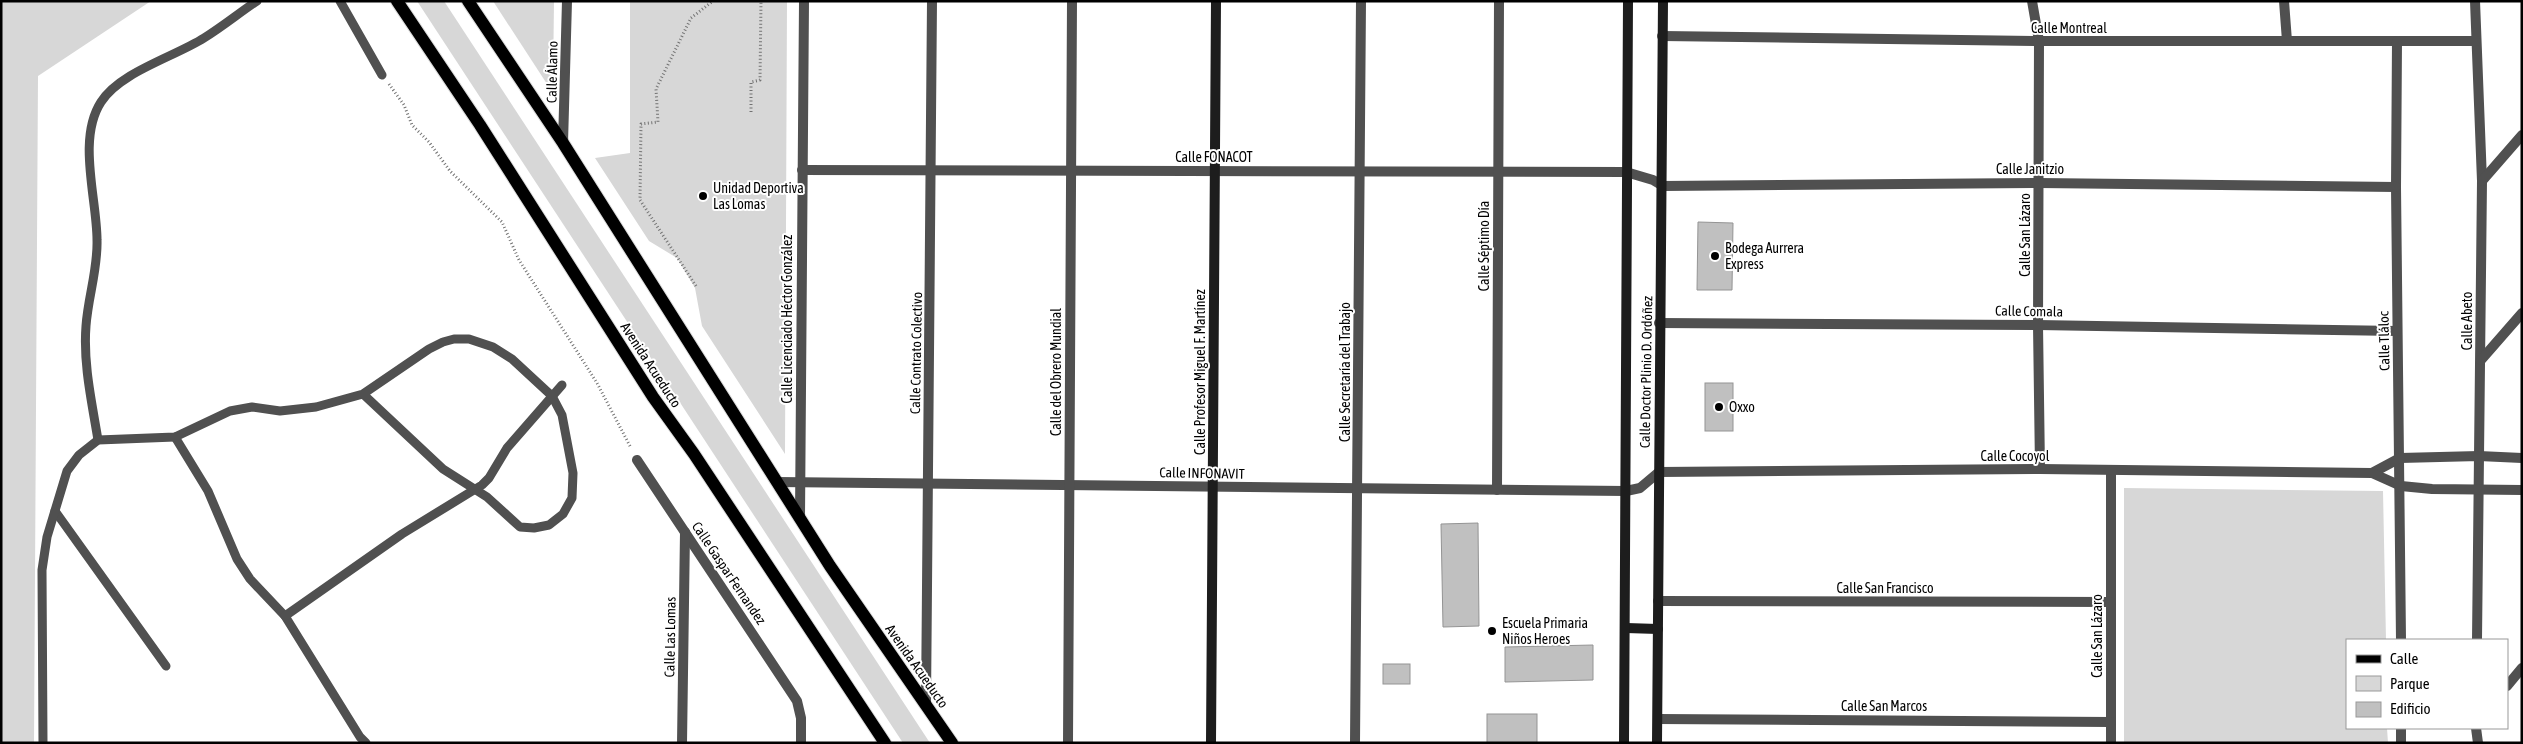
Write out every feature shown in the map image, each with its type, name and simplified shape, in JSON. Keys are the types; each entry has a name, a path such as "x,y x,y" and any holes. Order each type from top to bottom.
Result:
{"main road":[{"name":"Avenida Acueducto","path":"397,1 480,125 653,397 885,743"},
{"name":"Avenida Acueducto","path":"468,1 563,143 861,612 952,743"}],"street":[{"name":"Calle Álamo","path":"563,143 567,1"},
{"name":"Calle Licenciado Héctor González","path":"800,517 804,1"},
{"name":"Calle Contrato Colectivo","path":"926,704 932,1"},
{"name":"Calle del Obrero Mundial","path":"1068,743 1072,1"},
{"name":"Calle Profesor Miguel F. Martínez","path":"1211,743 1216,1"},
{"name":"Calle Secretaría del Trabajo","path":"1355,743 1361,1"},
{"name":"Calle Séptimo Día","path":"1496,490 1499,1"},
{"name":"Calle Doctor Plinio D. Ordóñez","path":"1624,743 1628,1"},
{"name":"Calle Doctor Plinio D. Ordóñez","path":"1657,743 1663,1"},
{"name":"Calle San Lázaro","path":"2032,1 2039,41 2038,325 2040,469"},
{"path":"2284,1 2287,41"},
{"name":"Calle Abeto","path":"2475,1 2482,180 2477,639"},
{"name":"Calle Montreal","path":"1662,36 2039,41 2476,41"},
{"name":"Calle Tláloc","path":"2397,40 2396,188 2401,486 2401,639"},
{"path":"2482,180 2522,135"},
{"name":"Calle FONACOT","path":"802,170 1626,172 1653,180 1663,186"},
{"name":"Calle Janitzio","path":"1663,186 2039,183 2396,188"},
{"path":"2481,360 2522,313"},
{"name":"Calle Comala","path":"1660,323 2038,325 2397,331"},
{"path":"2400,458 2480,456 2522,458"},
{"name":"Calle Cocoyol","path":"2372,473 2400,458"},
{"name":"Calle Gaspar Fernandez","path":"637,460 797,701 801,718 800,743"},
{"name":"Calle Cocoyol","path":"1658,472 2040,469 2372,473 2401,486"},
{"name":"Calle San Lázaro","path":"2110,470 2111,743"},
{"path":"1626,491 1640,488 1658,472"},
{"name":"Calle INFONAVIT","path":"777,482 1626,491"},
{"path":"2401,486 2522,490"},
{"name":"Calle Las Lomas","path":"682,743 685,532"},
{"name":"Calle San Francisco","path":"1658,601 2111,602"},
{"path":"1626,628 1658,628"},
{"path":"2508,685 2522,668"},
{"name":"Calle San Marcos","path":"1658,719 2111,722"},
{"path":"2401,729 2401,743"},
{"path":"2476,729 2478,743"}],"lane":[{"path":"98,440 87,369 86,330 88,302 94,276 98,242 90,162 92,125 97,110 101,102 114,88 203,39 257,1"},
{"path":"340,1 382,75"},
{"path":"43,743 42,570 47,537 67,471 79,455 98,440 175,438 230,411 252,407 280,411 316,407 362,394 429,349 448,340 461,339 481,342 493,347 512,359 552,396 562,415 573,473 572,498 563,514 549,525 534,528 520,527 494,502 443,469 362,394"},
{"path":"285,616 402,534 475,489 489,478 507,448 562,385"},
{"path":"175,438 208,491 237,559 250,579 285,616 355,729 366,743"},
{"path":"55,511 166,666"}],"path":[{"path":"696,286 640,200 641,124 658,122 656,89 691,18 714,1"},
{"path":"751,112 751,82 760,80 760,1"},
{"path":"382,75 404,106 412,125 429,142 450,171 502,222 519,260 597,383 637,460"}],"green space":[{"path":"1,1 151,1 38,76 34,743 1,743"},
{"path":"417,1 444,1 930,743 903,743"},
{"path":"493,1 554,1 553,81 547,84"},
{"name":"Unidad Deportiva Las Lomas","path":"630,1 787,1 785,454 702,326 695,288 677,258 649,241 595,158 630,153"},
{"path":"2124,488 2383,491 2386,639 2346,639 2346,729 2387,729 2388,743 2124,743"}],"building":[{"name":"Bodega Aurrera Express","path":"1698,222 1733,223 1732,290 1697,290"},
{"name":"Oxxo","path":"1705,383 1733,383 1733,431 1705,431"},
{"path":"1478,523 1479,626 1443,627 1441,524"},
{"path":"1593,645 1593,680 1505,682 1505,647"},
{"path":"1383,664 1410,664 1410,684 1383,684"},
{"path":"1487,714 1537,714 1537,743 1487,743"}],"place":[{"name":"Unidad Deportiva Las Lomas","path":"703,196"},
{"name":"Bodega Aurrera Express","path":"1715,256"},
{"name":"Oxxo","path":"1719,407"},
{"name":"Escuela Primaria Niños Heroes","path":"1492,631"}]}
